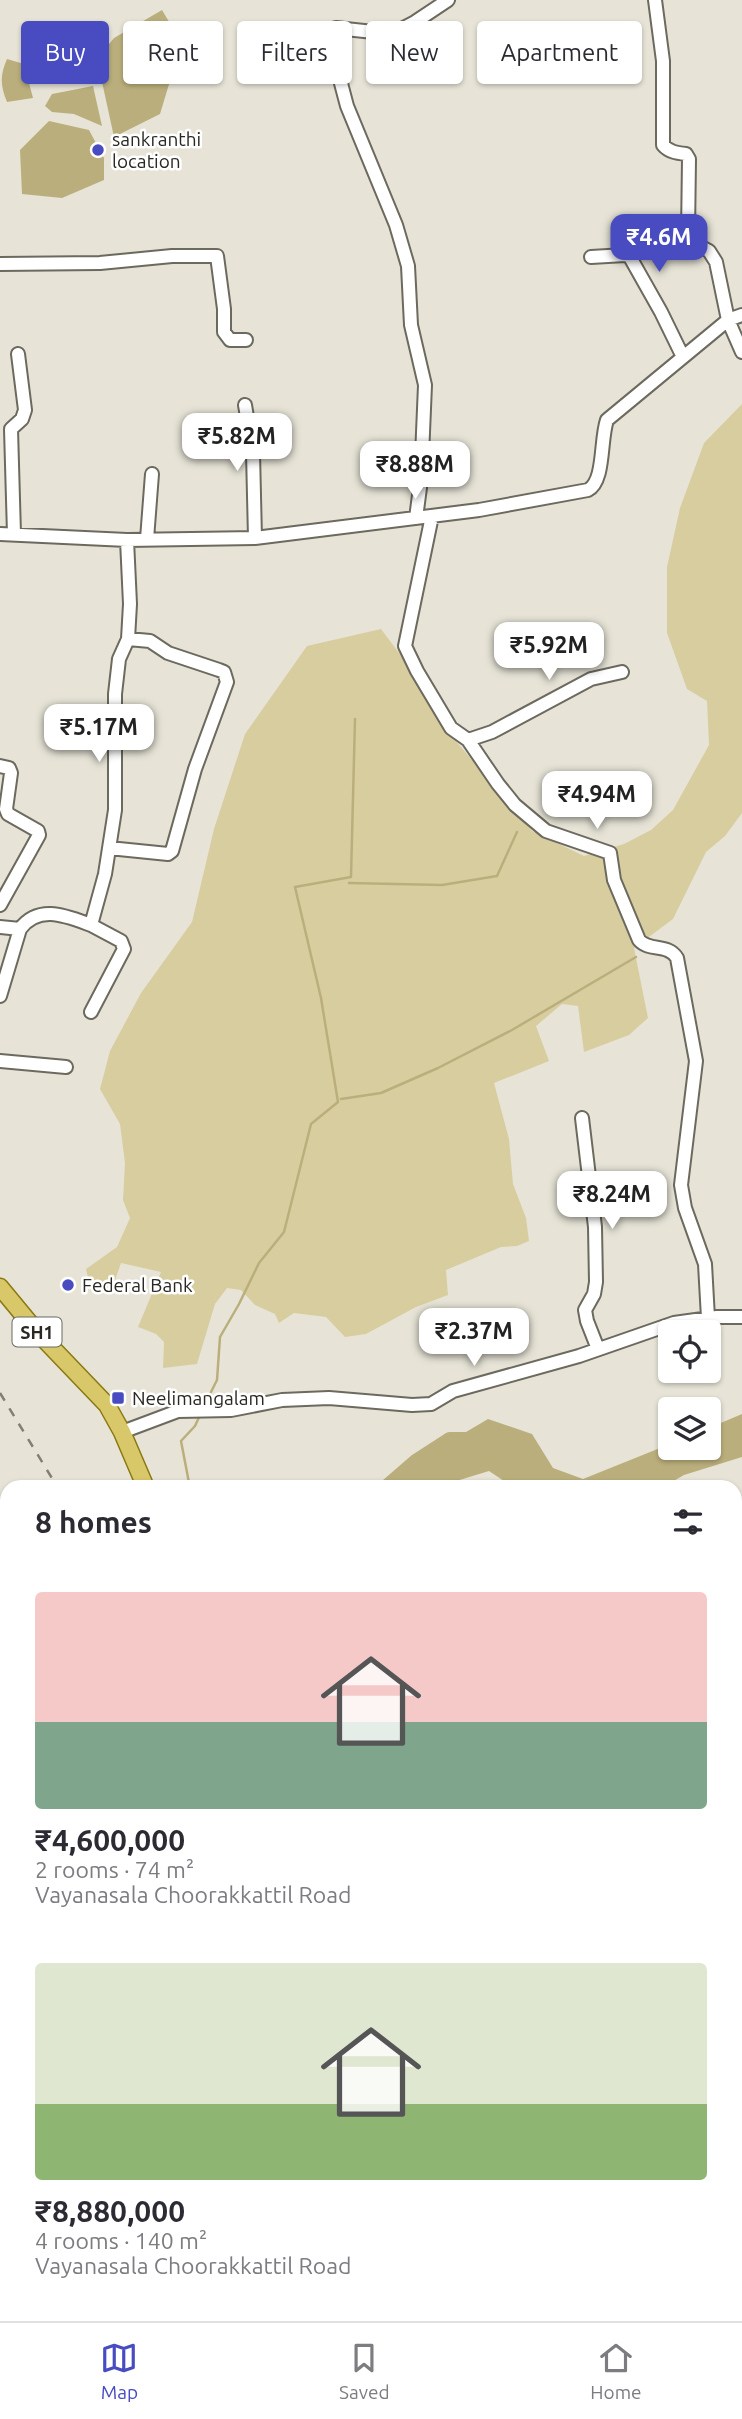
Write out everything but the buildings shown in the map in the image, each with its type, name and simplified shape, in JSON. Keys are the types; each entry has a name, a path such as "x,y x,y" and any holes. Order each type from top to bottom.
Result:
{"main road":[{"name":"SH1","path":"0,1287 38,1333 107,1405 143,1480"}],"street":[{"path":"416,518 421,480 425,384 411,325 408,266 396,225 346,106 329,38 331,30 336,28 392,34 448,0"},
{"path":"655,0 663,61 663,145 675,153 686,154 689,159 688,234 692,242 709,251 716,262 727,320 742,352"},
{"path":"0,264 217,256 223,332 230,340 246,340"},
{"path":"591,257 629,257 683,357"},
{"path":"0,534 127,540 255,538 432,516 588,491 595,487 599,478 603,432 607,421 727,320 742,316"},
{"path":"14,534 11,429 22,419 25,410 18,354"},
{"path":"245,405 253,453 255,538"},
{"path":"147,539 152,474"},
{"path":"432,516 405,646 451,728 468,740 515,805 546,831 610,853 614,880 639,940 646,946 669,950 677,958 695,1061 681,1185 685,1208 705,1264 708,1318"},
{"path":"91,926 105,874 115,810 115,694 119,659 128,639 130,604 127,540"},
{"path":"109,848 168,854 172,851 195,769 227,682 224,672 168,653 150,641 128,639"},
{"path":"468,740 492,732 591,679 622,672"},
{"path":"0,766 9,768 11,773 6,809 8,814 38,831 39,835 0,905"},
{"path":"0,996 20,929 25,922 40,913 55,913 121,941 124,950 91,1012"},
{"path":"0,928 20,929"},
{"path":"0,1061 66,1067"},
{"path":"582,1118 595,1227 596,1282 594,1294 585,1310 598,1349"},
{"path":"122,1432 165,1415 201,1410 231,1410 282,1399 431,1404 453,1391 598,1349 674,1323 742,1317"}],"shaded area":[{"path":"162,10 169,21 143,21"},
{"path":"123,33 123,84 169,84 160,114 114,137 102,84 109,84 109,44"},
{"path":"7,59 21,63 21,84 29,84 33,98 7,102 3,90 3,70"},
{"path":"93,86 102,126 74,114 52,112 45,106 52,94"},
{"path":"49,121 89,130 104,158 104,180 62,198 22,194 20,150"},
{"path":"742,404 742,813 725,836 706,852 673,919 634,948 648,1018 629,1035 584,1052 578,1006 562,1004 536,1026 549,1061 494,1083 509,1139 513,1184 526,1218 529,1241 517,1246 501,1247 446,1270 448,1295 416,1307 366,1334 345,1337 326,1317 294,1313 279,1323 275,1314 255,1305 241,1290 227,1288 215,1304 197,1364 163,1368 164,1342 156,1334 138,1327 161,1272 121,1263 112,1289 91,1290 86,1269 117,1247 130,1218 123,1200 125,1163 120,1124 100,1089 110,1051 141,993 192,922 214,829 245,734 307,646 381,629 411,669 439,721 532,831 584,856 624,844 651,830 673,810 709,745 707,701 687,689 667,633 667,567 680,508 704,443"},
{"path":"742,1414 742,1457 675,1480 502,1480 489,1471 460,1480 385,1480 488,1419 532,1434 553,1468 583,1479 658,1449 658,1460 721,1460 721,1423"}],"waterway":[{"path":"204,1406 217,1380 220,1337 259,1263 284,1232 311,1124 338,1102 321,998 295,887 351,877 355,719"},
{"path":"349,883 442,885 497,876 517,832"},
{"path":"341,1099 381,1093 438,1068 512,1030 636,957"},
{"path":"188,1480 181,1441 195,1426 200,1415"},
{"path":"395,1480 416,1462 450,1440 475,1440"}],"railway":[{"path":"0,1393 53,1480"}],"place":[{"name":"sankranthi location","path":"98,150"},
{"name":"Federal Bank","path":"68,1285"},
{"name":"Neelimangalam","path":"118,1398"}]}
